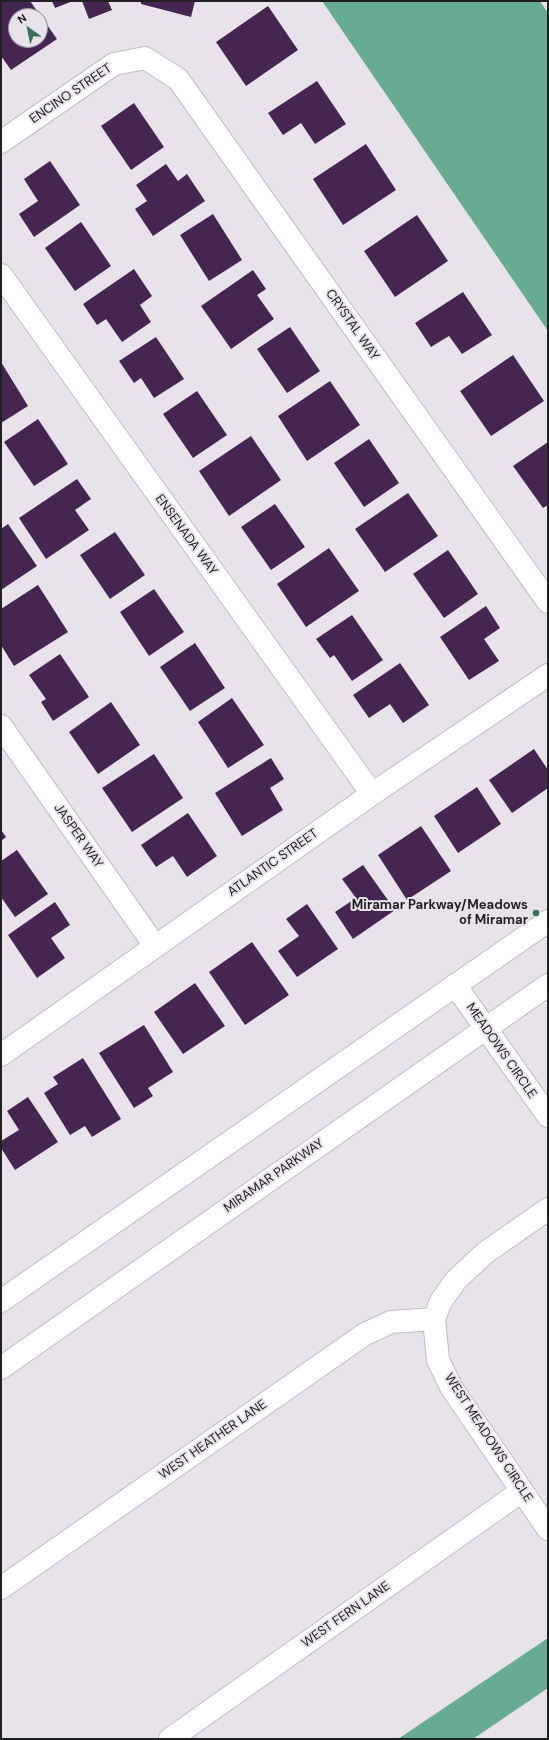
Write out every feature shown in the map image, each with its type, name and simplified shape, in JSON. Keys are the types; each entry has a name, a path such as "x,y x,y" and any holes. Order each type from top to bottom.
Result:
{"street":[{"name":"ENCINO STREET","path":"1,142 114,64 145,58"},
{"name":"CRYSTAL WAY","path":"145,58 178,79 548,602"},
{"name":"ENSENADA WAY","path":"1,275 372,794"},
{"name":"ATLANTIC STREET","path":"1,1055 372,794 548,675"},
{"name":"JASPER WAY","path":"1,726 155,946"},
{"path":"1,1301 548,921"},
{"name":"MEADOWS CIRCLE","path":"455,985 548,1116"},
{"name":"MIRAMAR PARKWAY","path":"1,1368 548,985"},
{"path":"434,1320 441,1301 456,1280 485,1254 548,1209"},
{"name":"WEST MEADOWS CIRCLE","path":"434,1320 438,1360 451,1387 548,1529"},
{"name":"WEST HEATHER LANE","path":"1,1588 365,1334 391,1322 434,1320"},
{"name":"WEST FERN LANE","path":"170,1739 522,1491"}],"shaded area":[{"path":"322,1 540,1 548,13 548,331"},
{"path":"548,1638 548,1688 473,1739 398,1739"}],"building":[{"path":"30,1 35,8 8,8 8,48 44,48 11,70 1,56 1,2"},
{"path":"52,1 73,1 55,8"},
{"path":"82,1 108,1 112,10 89,19"},
{"path":"141,1 195,1 191,17 141,4"},
{"path":"268,6 298,50 246,86 216,42"},
{"path":"48,26 57,39 48,45"},
{"path":"317,81 346,124 315,144 301,123 283,135 268,113"},
{"path":"134,103 164,147 131,170 101,126"},
{"path":"366,144 396,190 343,225 313,179"},
{"path":"50,161 80,205 34,237 19,214 38,201 24,179"},
{"path":"166,164 178,181 187,174 205,201 153,236 135,209 147,201 136,185"},
{"path":"213,214 242,260 209,281 180,235"},
{"path":"417,215 448,261 395,297 364,251"},
{"path":"81,222 111,266 75,291 45,248"},
{"path":"134,269 152,296 140,305 151,322 122,342 106,319 97,325 83,304"},
{"path":"253,270 266,289 257,295 274,319 231,349 201,306"},
{"path":"463,292 492,335 462,354 449,336 431,347 415,323"},
{"path":"290,327 320,371 287,393 257,349"},
{"path":"156,337 184,379 154,398 141,378 134,383 119,361"},
{"path":"513,355 544,401 491,436 460,391"},
{"path":"1,362 28,406 1,423"},
{"path":"330,381 360,425 307,461 278,416"},
{"path":"197,391 227,435 193,458 163,414"},
{"path":"38,419 68,464 34,486 4,442"},
{"path":"251,436 281,480 229,516 199,471"},
{"path":"369,439 399,483 364,507 334,463"},
{"path":"548,442 548,505 543,508 513,466"},
{"path":"77,479 91,499 75,510 89,530 46,559 19,518"},
{"path":"408,493 438,536 385,572 355,529"},
{"path":"275,504 305,547 271,570 241,527"},
{"path":"8,524 37,566 1,590 1,529"},
{"path":"115,532 145,575 110,599 80,555"},
{"path":"329,548 359,591 306,627 277,584"},
{"path":"448,550 478,594 444,618 413,574"},
{"path":"38,585 68,632 14,666 1,645 1,609"},
{"path":"154,589 184,632 149,656 120,612"},
{"path":"486,606 500,628 484,639 499,661 469,680 440,637"},
{"path":"352,615 383,660 352,681 334,655 330,658 316,639"},
{"path":"195,643 225,688 190,711 160,667"},
{"path":"60,654 89,697 53,721 41,702 46,699 29,675"},
{"path":"400,663 429,705 403,723 390,704 369,718 353,695"},
{"path":"232,698 264,745 228,768 198,722"},
{"path":"111,702 140,745 98,774 69,732"},
{"path":"534,749 548,770 548,788 512,813 489,780"},
{"path":"154,754 183,798 132,832 102,788"},
{"path":"271,758 284,779 270,788 283,810 242,836 215,793"},
{"path":"477,787 501,824 458,853 434,816"},
{"path":"188,813 217,856 187,877 173,856 156,867 141,845"},
{"path":"421,826 451,871 407,900 378,855"},
{"path":"1,830 6,837 1,841"},
{"path":"17,850 48,894 15,917 1,897 1,861"},
{"path":"363,865 395,910 353,939 335,912 356,898 342,879"},
{"path":"55,902 70,925 51,938 65,958 37,978 8,935"},
{"path":"307,904 338,949 297,977 278,951 299,936 286,919"},
{"path":"252,942 289,995 245,1025 209,972"},
{"path":"195,983 225,1026 183,1054 154,1012"},
{"path":"144,1025 173,1072 148,1088 153,1096 134,1108 99,1053"},
{"path":"83,1058 121,1119 92,1137 85,1126 70,1135 44,1093 58,1084 53,1077"},
{"path":"28,1097 58,1142 15,1170 1,1148 1,1141 19,1130 7,1111"}],"place":[{"name":"Miramar Parkway/Meadows of Miramar","path":"536,913"}]}
